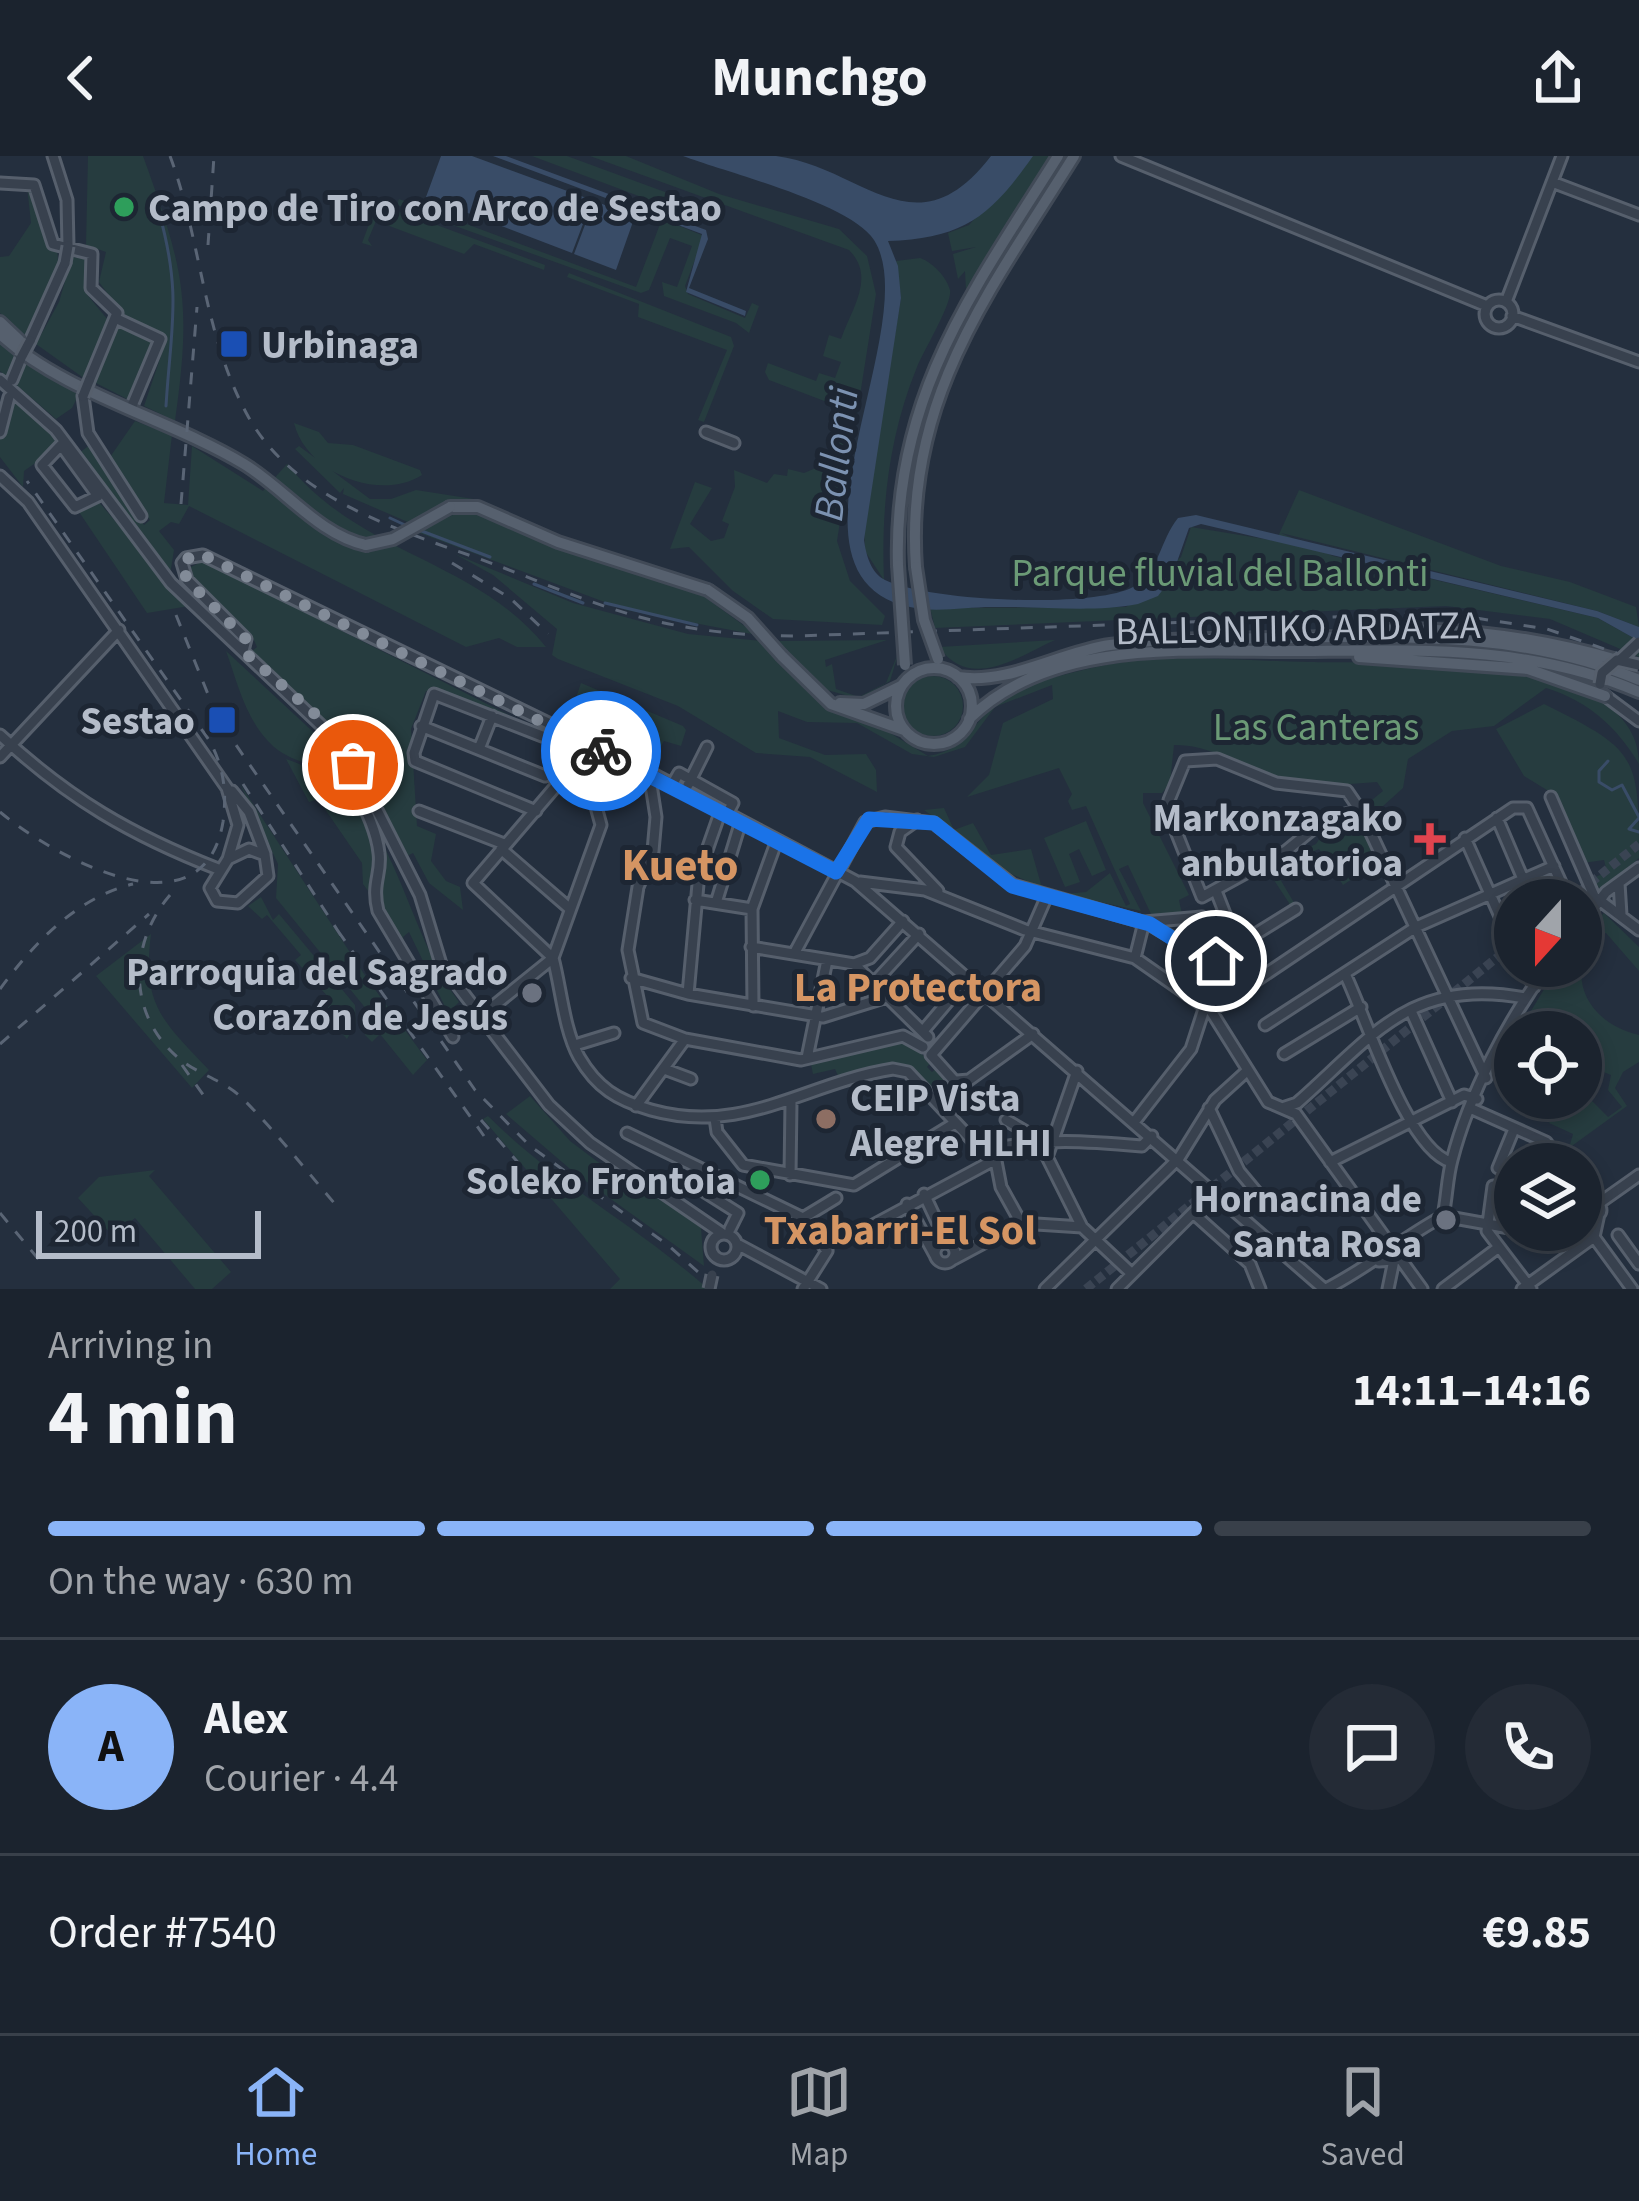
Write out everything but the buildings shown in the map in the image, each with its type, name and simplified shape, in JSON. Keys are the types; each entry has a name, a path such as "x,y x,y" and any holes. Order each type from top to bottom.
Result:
{"main road":[{"path":"906,731 896,709 905,665 898,565 902,480 924,388 960,313 1058,156"},
{"path":"0,322 14,337 101,394 241,462 334,533 366,545 393,539 450,507 478,507 558,542 708,590 748,618 820,696 922,741 940,743 958,735 969,719 970,696 938,658 923,620 916,567 918,477 942,382 974,315 1076,156"},
{"path":"0,334 80,379"},
{"path":"1310,637 1420,626 1492,631 1618,659"},
{"name":"BALLONTIKO ARDATZA","path":"954,674 990,678 1062,656 1146,641 1310,637 1523,646 1639,680"},
{"name":"BALLONTIKO ARDATZA","path":"969,719 1005,689 1104,658 1431,650 1518,656 1572,667 1639,692"},
{"path":"1303,651 1489,663 1602,690"},
{"path":"820,696 864,704 930,668 954,674"}],"street":[{"path":"0,432 5,385 65,263 67,200 53,156"},
{"path":"1121,156 1487,306 1506,302"},
{"path":"1562,156 1506,302 1512,316 1639,362"},
{"path":"1142,180 1148,166"},
{"path":"1552,182 1639,215"},
{"path":"0,183 34,185 48,233 64,248 92,254 91,288 116,316 160,338 131,408"},
{"path":"1487,306 1486,319 1494,327 1505,326 1512,316"},
{"path":"116,316 80,379 88,433 142,516"},
{"path":"5,385 62,437 79,471 98,496 74,506 42,465 61,445 79,471 150,560 314,713 349,756 420,895 441,964 566,1124 727,1231 736,1244 821,1289"},
{"path":"706,432 734,443"},
{"path":"0,476 28,502 227,788 249,812 265,855 268,876 238,903 227,904 212,896 218,869 227,859 249,849 265,855"},
{"path":"243,651 246,639 187,580 184,561 203,555 649,772 855,881 1325,1289 1379,1262 1394,1260 1388,1289"},
{"path":"0,758 119,629"},
{"path":"1637,722 1602,690 1604,670 1639,642"},
{"path":"1618,659 1639,665"},
{"path":"536,811 415,761 421,726 434,694 542,736"},
{"path":"479,749 492,716"},
{"path":"421,726 545,776"},
{"path":"553,958 472,883 556,786 556,730"},
{"path":"0,735 66,792 128,833 218,869"},
{"path":"685,791 707,747"},
{"path":"349,756 346,768 381,860 373,888 378,911 452,1037"},
{"path":"1360,809 1324,820 1305,839 1202,898 1173,832 1169,800 1185,761 1217,759 1276,783 1347,791 1360,809 1486,1078"},
{"path":"558,767 595,802 601,825 553,958 575,1046 608,1094 691,1121 791,1102 898,1070 978,1145 996,1154"},
{"path":"649,772 656,818 653,850 630,932 631,978 643,1023 685,1039 807,1058 903,1036 925,1038"},
{"path":"672,785 679,773 733,802 724,812 695,900 688,994"},
{"path":"556,786 571,781"},
{"path":"227,788 238,825 227,859"},
{"path":"1551,796 1591,879"},
{"path":"1135,1121 1191,1049 1208,1008 1497,818 1522,806 1560,879"},
{"path":"419,811 503,846 569,908"},
{"path":"794,954 865,822 885,817 934,823 1012,886 1144,922 1209,960 1296,909"},
{"path":"1497,818 1523,879 1554,866"},
{"path":"916,820 901,832 896,847 944,897"},
{"path":"716,903 741,821"},
{"path":"1465,838 1494,903"},
{"path":"753,1006 752,909 777,840"},
{"path":"1639,868 1602,903 1639,930"},
{"path":"855,881 944,897 1035,933 1135,958 1208,1008 1268,1102 1296,1114 1422,1289"},
{"path":"1617,884 1622,915"},
{"path":"885,905 901,888"},
{"path":"1265,1025 1416,927 1494,892"},
{"path":"1213,893 1216,909"},
{"path":"1213,893 1258,975"},
{"path":"967,1095 933,1058 1035,933 1046,898"},
{"path":"695,900 752,909"},
{"path":"1144,922 1202,917 1207,949 1237,944"},
{"path":"751,946 854,964 870,958 903,920"},
{"path":"1135,958 1144,922"},
{"path":"873,984 919,934"},
{"path":"480,1017 553,958"},
{"path":"807,1058 827,960"},
{"path":"854,964 925,1038"},
{"path":"1345,974 1410,1122 1436,1158 1451,1162"},
{"path":"631,978 688,994 823,1017 887,997"},
{"path":"925,1038 968,978"},
{"path":"1443,1216 1451,1162 1474,1104 1534,987"},
{"path":"1281,1107 1297,1103 1372,1031 1411,1011 1448,996 1525,998"},
{"path":"1284,1054 1361,1007"},
{"path":"1411,1011 1452,1102"},
{"path":"575,1046 614,1033"},
{"path":"956,1080 969,1080 1033,1034"},
{"path":"636,1106 667,1070 685,1039"},
{"path":"667,1070 692,1079"},
{"path":"1045,1289 1178,1158 1209,1108 1247,1070"},
{"path":"1077,1071 1048,1140 1047,1156 1055,1182 1082,1227 1131,1273"},
{"path":"1330,1162 1464,1095 1514,1129 1547,1143"},
{"path":"790,1174 791,1102"},
{"path":"1209,1108 1240,1171 1268,1206"},
{"path":"715,1118 717,1132 742,1166 854,1185 955,1124"},
{"path":"1006,1120 1028,1133"},
{"path":"1508,1143 1514,1129"},
{"path":"627,1133 803,1218 827,1251 806,1285"},
{"path":"862,1231 1021,1140 1142,1146 1152,1136"},
{"path":"996,1154 1001,1187 1021,1223"},
{"path":"1602,1205 1639,1175"},
{"path":"700,1189 738,1213 712,1249"},
{"path":"1493,1190 1487,1224 1494,1237"},
{"path":"1117,1289 1215,1191"},
{"path":"924,1194 947,1243 956,1251 954,1259"},
{"path":"803,1218 836,1198"},
{"path":"907,1204 936,1257 946,1263 1021,1223 1082,1227"},
{"path":"697,1213 712,1249 712,1289"},
{"path":"1193,1213 1250,1264 1260,1289"},
{"path":"1379,1262 1391,1246 1443,1216 1494,1225"},
{"path":"1618,1235 1639,1264"},
{"path":"936,1257 938,1245 947,1243"},
{"path":"714,1275 736,1244"},
{"path":"712,1249 728,1258 764,1256"},
{"path":"1602,1249 1632,1289"},
{"path":"1612,1262 1628,1249"},
{"path":"1443,1289 1494,1251"},
{"path":"1502,1251 1527,1288 1577,1251"}],"green space":[{"path":"88,156 143,156 157,195 181,286 183,345 175,421 144,406 167,338 122,313 99,282 106,252 86,245"},
{"path":"532,156 567,156 714,210 716,225"},
{"path":"590,156 626,156 719,194 839,229 867,256 876,294 837,541 850,581 885,616 882,625 773,619 733,591 689,547 670,549 695,482 712,488 690,524 711,541 724,538 729,524 722,521 735,487 734,470 767,483 774,474 787,476 788,469 804,473 823,465 839,414 827,402 769,380 765,372 768,363 816,381 819,373 835,378 841,362 823,356 829,335 841,339 855,304 861,282 857,260 849,250"},
{"path":"1032,156 1050,156 966,290 965,271 958,279 953,254 976,247 952,251 948,233 969,225"},
{"path":"27,186 47,217 58,267 50,293 23,339 0,313 0,257 9,256 31,223"},
{"path":"399,199 636,287 662,219 704,236 685,286 688,294 745,318 752,303 759,306 749,333 736,323 664,296 662,282 677,287 692,246 670,238 649,290 641,293 397,205"},
{"path":"377,203 545,265 544,270 474,244 464,254 376,221 368,240 372,246 362,243"},
{"path":"72,257 87,259 84,291 108,320 85,379 36,344 59,302"},
{"path":"920,258 943,276 950,296 907,393 893,445 884,525 884,580 865,551 864,521 901,298 896,261"},
{"path":"569,273 731,337 734,346 704,422 698,420 727,350 638,317 639,304 567,277"},
{"path":"118,324 154,341 129,400 94,382"},
{"path":"0,343 82,388 72,408 56,419 0,371"},
{"path":"12,397 61,445 24,471 23,487 0,457 0,435 10,423"},
{"path":"135,421 172,435 164,503 188,505 192,446 263,491 287,464 349,519 486,594 546,647 517,647 499,638 466,647 189,506 179,524 171,522 159,531 174,550 170,575 151,556 79,453 91,444 144,525 150,520 108,460"},
{"path":"294,423 319,432 328,443 353,445 420,470 422,475 386,485 347,478 313,456"},
{"path":"299,446 370,499 391,499 416,490 480,500 452,501 410,523 343,494 344,488 340,493 295,449"},
{"name":"Parque fluvial del Ballonti","path":"1299,490 1501,566 1570,582 1636,607 1639,627 1597,611 1281,533 1333,556 1598,618 1639,641 1639,657 1550,619 1446,606 935,628 930,608 1126,607 1181,557 1191,527 1276,541"},
{"path":"97,500 189,606 147,613 77,509"},
{"path":"465,509 581,555 695,590 757,635 626,610 417,532"},
{"name":"Las Canteras","path":"455,554 573,603 688,634 762,641 835,713 885,730 928,756 955,746 1001,700 1031,684 1119,663 1200,658 1448,665 1555,682 1598,700 1628,727 1639,764 1600,717 1546,688 1494,726 1452,731 1408,759 1403,788 1372,816 1367,804 1383,791 1377,782 1294,783 1215,753 1174,745 1170,783 1162,793 1143,793 1143,803 1189,895 1179,900 1182,914 1151,914 1128,865 1119,869 1141,911 1064,894 1086,892 1110,873 1126,906 1130,904 1086,806 1072,810 1068,801 1072,794 1059,768 967,797 989,775 1003,723 1053,699 1052,685 995,707 965,747 934,757 912,754 857,723 807,722 778,711 779,738 825,755 866,754 876,770 877,792 810,757 756,753 678,706 558,659 552,655 557,629 493,575"},
{"path":"203,561 535,728 426,691 411,729 417,826 436,834 431,861 446,881 460,887 463,910 429,883 413,853 407,856 347,747 251,652 257,647 253,638 193,580 191,567"},
{"path":"887,640 825,660 826,667 832,664 836,689 859,697 886,683 899,651 890,681 859,699 820,688 778,641"},
{"path":"1055,640 1011,661 980,669 952,660 939,647"},
{"path":"226,651 337,754 348,781 340,788 324,772 283,753 264,737 244,702"},
{"path":"933,676 954,685 963,706 954,727 933,736 912,727 903,706 912,685"},
{"path":"581,683 683,726 681,746 664,741 653,760 640,753 649,726 626,717 630,706 605,696 599,706 576,698"},
{"path":"1544,704 1598,733 1626,760 1637,797 1639,858 1602,890 1602,879 1593,878 1607,872 1604,860 1583,863 1555,795 1524,776 1496,729"},
{"path":"286,759 332,784 368,826 377,859 371,895 363,884 362,863 318,799 309,802"},
{"path":"240,784 368,980 427,1060 413,1075 380,1034 372,1042 365,1035 367,1010 276,898 278,864"},
{"path":"944,808 954,830 973,823 991,855 1031,849 1042,888 1007,872 924,810"},
{"path":"1086,821 1106,870 1092,876 1079,849 1069,854 1080,882 1065,887 1044,838"},
{"path":"1330,823 1364,823 1381,860 1343,885 1319,849 1287,862 1280,879 1296,906 1288,912 1289,903 1266,868 1316,844"},
{"path":"382,843 436,964 459,1002 448,1013 409,932 403,937 408,959 388,916 379,875"},
{"path":"261,897 273,920 279,914 355,1005 356,1023 347,1039 319,1009 330,999 295,960 301,955 267,915 262,919 248,906"},
{"path":"1602,915 1639,947 1639,971 1602,933"},
{"path":"151,934 150,979 159,1010 209,1070 192,1088 96,976"},
{"path":"1545,987 1583,987 1596,1011 1531,1011"},
{"path":"1602,1016 1639,1035 1639,1062 1623,1072 1615,1088 1627,1106 1570,1143 1573,1134 1549,1123 1551,1119 1602,1119 1602,1111 1608,1117 1622,1107 1608,1090 1611,1075 1602,1071"},
{"path":"905,1040 931,1062 927,1067 932,1072 937,1068 966,1098 949,1106 921,1078 900,1066 876,1066 839,1078 835,1069 813,1074 811,1064"},
{"path":"530,1096 570,1141 693,1220 701,1228 704,1266 576,1174 506,1114"},
{"path":"488,1116 708,1289 610,1289 620,1279 483,1119"},
{"path":"155,1170 149,1176 231,1272 212,1289 195,1289 135,1218 113,1236 78,1198 99,1177"}],"water":[{"path":"441,156 472,156 592,200 572,253 426,197"},
{"path":"493,156 506,156 706,230 708,239 689,288 746,311 745,316 686,292 702,234"},
{"path":"683,156 776,156 913,202 938,199 964,185 991,156 1033,156 1003,195 973,220 937,235 888,241 898,266 901,298 864,540 873,568 885,580 936,593 1009,600 1112,594 1142,581 1178,518 1196,515 1597,611 1639,627 1639,641 1598,618 1201,524 1189,528 1171,579 1158,596 1138,604 1084,609 910,607 869,586 850,548 848,499 881,328 885,279 874,240 861,226 815,202"},
{"path":"594,201 635,216 616,270 574,254"}],"waterway":[{"path":"159,212 173,288 166,406"},
{"path":"390,518 405,525"},
{"path":"419,530 490,557"},
{"path":"534,584 583,603"},
{"path":"605,603 697,625"},
{"path":"1608,761 1599,771 1599,782 1612,790 1622,785 1639,817"},
{"path":"1639,818 1629,829 1639,832"}],"tunnel":[{"path":"1595,879 1639,844"},
{"path":"1086,1289 1494,960"}],"railway":[{"path":"170,156 222,355 249,418 271,449 329,496 363,514 601,605 694,628 796,636 1443,613 1547,629 1639,661"},
{"path":"208,245 214,156"},
{"path":"181,504 197,307"},
{"path":"0,812 88,865 123,878 157,882 187,877 210,858 224,811 221,770 209,740 27,481"},
{"path":"452,563 510,598 548,634"},
{"path":"176,615 218,719 475,1090 530,1146 668,1245 717,1289"},
{"path":"243,784 347,945"},
{"path":"0,989 58,924 93,900 133,884"},
{"path":"170,895 146,935 141,957 139,980 151,1023 181,1060 243,1099 335,1204"},
{"path":"0,1044 149,914"},
{"path":"338,931 484,1136"},
{"path":"182,1065 209,1103"},
{"path":"481,1120 536,1183"},
{"path":"0,1213 40,1261"}],"way so far":[{"path":"353,765 346,749 314,713 243,651 246,639 187,580 182,563 186,558 203,555 601,751"}],"place":[{"name":"Campo de Tiro con Arco de Sestao","path":"124,207"},
{"name":"Urbinaga","path":"234,344"},
{"name":"Sestao","path":"222,720"},
{"name":"Markonzagako anbulatorioa","path":"1430,839"},
{"name":"Parroquia del Sagrado Corazón de Jesús","path":"532,993"},
{"name":"CEIP Vista Alegre HLHI","path":"826,1119"},
{"name":"Soleko Frontoia","path":"760,1180"},
{"name":"Hornacina de Santa Rosa","path":"1446,1220"}],"district":[{"name":"Kueto","path":"680,864"},
{"name":"La Protectora","path":"918,986"},
{"name":"Txabarri-El Sol","path":"900,1229"}],"route":[{"path":"601,751 836,872 869,819 934,823 1012,886 1150,924 1216,961"}],"water label":[{"name":"Ballonti","path":"835,454"}]}
